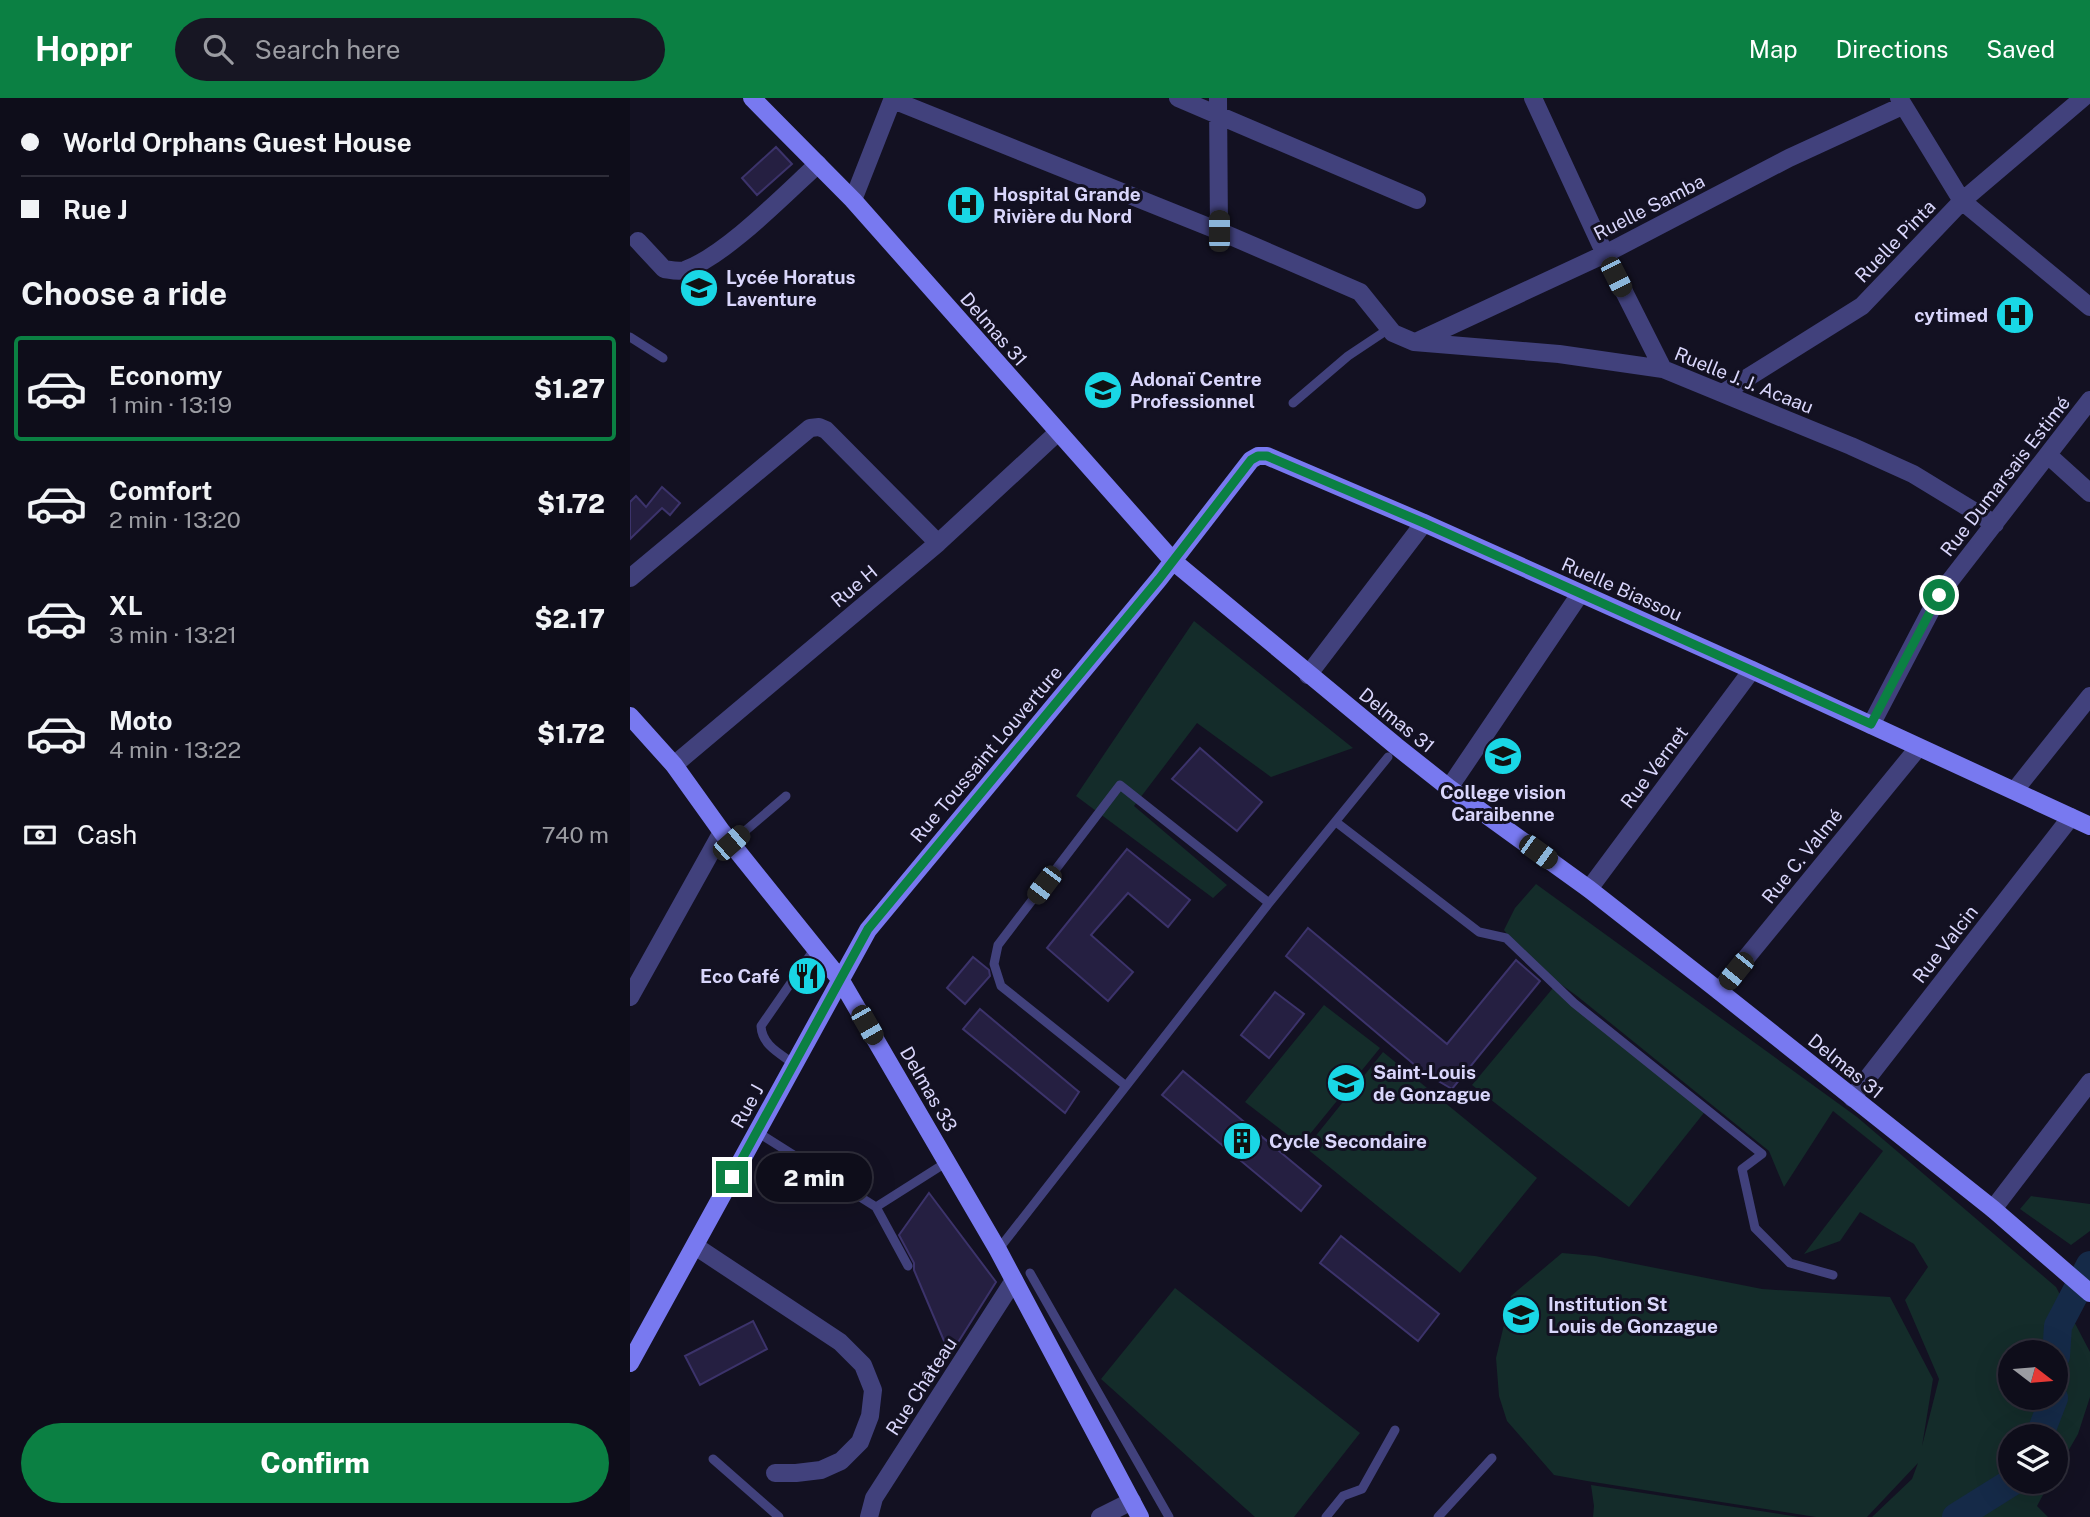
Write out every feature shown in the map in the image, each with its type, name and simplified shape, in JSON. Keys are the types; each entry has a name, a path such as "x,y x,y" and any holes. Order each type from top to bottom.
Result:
{"street":[{"name":"Delmas 31","path":"752,98 853,200 1173,561 1308,675 1392,752 1450,788 1589,889 1993,1209 2089,1293"},
{"path":"1178,98 1218,106 1417,200"},
{"path":"1533,98 1662,369"},
{"name":"Ruelle Pinta","path":"1723,393 1862,306 1962,201 2083,98"},
{"path":"853,200 893,99 1219,231 1360,292 1393,332 1414,342"},
{"path":"1900,102 1962,201 2090,307"},
{"name":"Ruelle Samba","path":"1414,342 1605,254 1900,102"},
{"path":"1218,106 1219,231"},
{"path":"638,241 664,269 682,271 704,261 740,234 818,164"},
{"name":"Ruelle J. J. Acaau","path":"1414,342 1559,354 1662,369 1913,474 1995,524"},
{"name":"Rue Dumarsais Estimé","path":"1871,724 1939,595 2090,400"},
{"path":"631,575 810,428 819,427 826,430 938,543"},
{"name":"Rue H","path":"674,765 938,543 1057,433"},
{"path":"2048,455 2090,493"},
{"name":"Ruelle Biassou","path":"1173,561 1251,460 1258,456 1267,456 1752,670 2090,826"},
{"path":"1308,675 1424,523"},
{"name":"Rue Toussaint Louverture","path":"840,979 868,929 1173,561"},
{"path":"1450,788 1580,594"},
{"name":"Rue Vernet","path":"1589,889 1752,670"},
{"path":"2015,790 2090,696"},
{"name":"Delmas 33","path":"630,716 674,765 726,837 840,979 998,1250 1022,1276 1136,1509"},
{"name":"Rue C. Valmé","path":"1719,991 1918,748"},
{"name":"Rue Valcin","path":"1852,1098 2071,817"},
{"path":"630,997 726,837"},
{"name":"Rue J","path":"630,1363 840,979"},
{"path":"1993,1209 2090,1082"},
{"path":"695,1246 841,1342 863,1365 873,1390 870,1416 860,1442 841,1461 821,1470 775,1473"},
{"name":"Rue Château","path":"869,1517 874,1498 1022,1276"},
{"path":"1100,1517 1136,1509"}],"lane":[{"path":"1293,402 1348,356 1390,328"},
{"path":"630,337 663,358"},
{"path":"998,1250 1269,903 1392,752"},
{"path":"1126,1086 1001,986 994,964 998,945 1120,786 1269,903"},
{"path":"726,837 786,796"},
{"path":"1336,822 1479,932 1506,938 1574,1003 1762,1154 1742,1168 1755,1228 1790,1263 1833,1275"},
{"path":"794,1064 766,1043 761,1034 761,1026 815,948"},
{"path":"757,1131 876,1208 908,1266"},
{"path":"876,1208 947,1163"},
{"path":"1022,1276 1169,1517"},
{"path":"1326,1517 1343,1496 1362,1489 1395,1430"},
{"path":"1438,1517 1492,1458"},
{"path":"713,1459 779,1517"}],"green space":[{"path":"1194,621 1353,748 1271,777 1197,723 1134,806 1227,885 1213,898 1076,796"},
{"path":"1536,884 1857,1117 2056,1287 2090,1352 2090,1397 2078,1434 2068,1451 2068,1424 1998,1424 1998,1494 2044,1494 2037,1506 2048,1517 1872,1517 1912,1479 1918,1463 1867,1517 1816,1517 1554,1475 1507,1421 1499,1396 1496,1358 1511,1296 1562,1253 1595,1256 1762,1289 1890,1297 1933,1379 1922,1446 1939,1379 1905,1300 1928,1267 1914,1244 1860,1212 1840,1241 1804,1254 1883,1151 1833,1111 1784,1187 1769,1151 1577,996 1526,959 1504,930 1515,908"},
{"path":"1553,988 1707,1109 1629,1207 1472,1085"},
{"path":"1324,1005 1380,1048 1301,1145 1245,1102"},
{"path":"1383,1052 1537,1178 1460,1273 1306,1148"},
{"path":"2031,1196 2090,1204 2090,1231 2071,1245 2020,1209"},
{"path":"1175,1288 1360,1433 1294,1517 1255,1517 1101,1379"},
{"path":"1591,1485 1799,1517 1593,1517"}],"building":[{"path":"776,147 792,164 757,195 742,178"},
{"path":"662,487 680,503 670,515 662,508 630,539 630,502 636,496 646,507"},
{"path":"1200,748 1262,802 1237,831 1172,779"},
{"path":"1127,849 1190,900 1168,927 1128,893 1091,935 1133,972 1108,1001 1047,948"},
{"path":"1308,928 1447,1044 1516,960 1540,981 1452,1089 1423,1072 1286,956"},
{"path":"973,957 989,970 990,976 965,1004 947,988"},
{"path":"1275,992 1304,1014 1269,1058 1241,1035"},
{"path":"980,1009 1079,1092 1065,1113 963,1029"},
{"name":"Cycle Secondaire","path":"1183,1071 1321,1186 1301,1211 1162,1095"},
{"path":"929,1193 996,1282 950,1355 914,1270 914,1263 899,1235"},
{"path":"1341,1236 1439,1314 1418,1341 1320,1263"},
{"path":"753,1321 767,1349 700,1385 685,1356"}],"waterway":[{"path":"2057,1340 2058,1326 2090,1265"},
{"path":"2044,1424 2049,1410"},
{"path":"1956,1517 1998,1491"}],"place":[{"name":"Hospital Grande Rivière du Nord","path":"966,205"},
{"name":"Lycée Horatus Laventure","path":"699,288"},
{"name":"cytimed","path":"2015,315"},
{"name":"Adonaï Centre Professionnel","path":"1103,390"},
{"name":"College vision Caraibenne","path":"1503,756"},
{"name":"Eco Café","path":"807,976"},
{"name":"Saint-Louis de Gonzague","path":"1346,1083"},
{"name":"Cycle Secondaire","path":"1242,1141"},
{"name":"Institution St Louis de Gonzague","path":"1521,1315"}],"route":[{"path":"732,1177 868,929 1159,579 1251,460 1258,456 1267,456 1424,523 1871,724 1939,595"}]}
